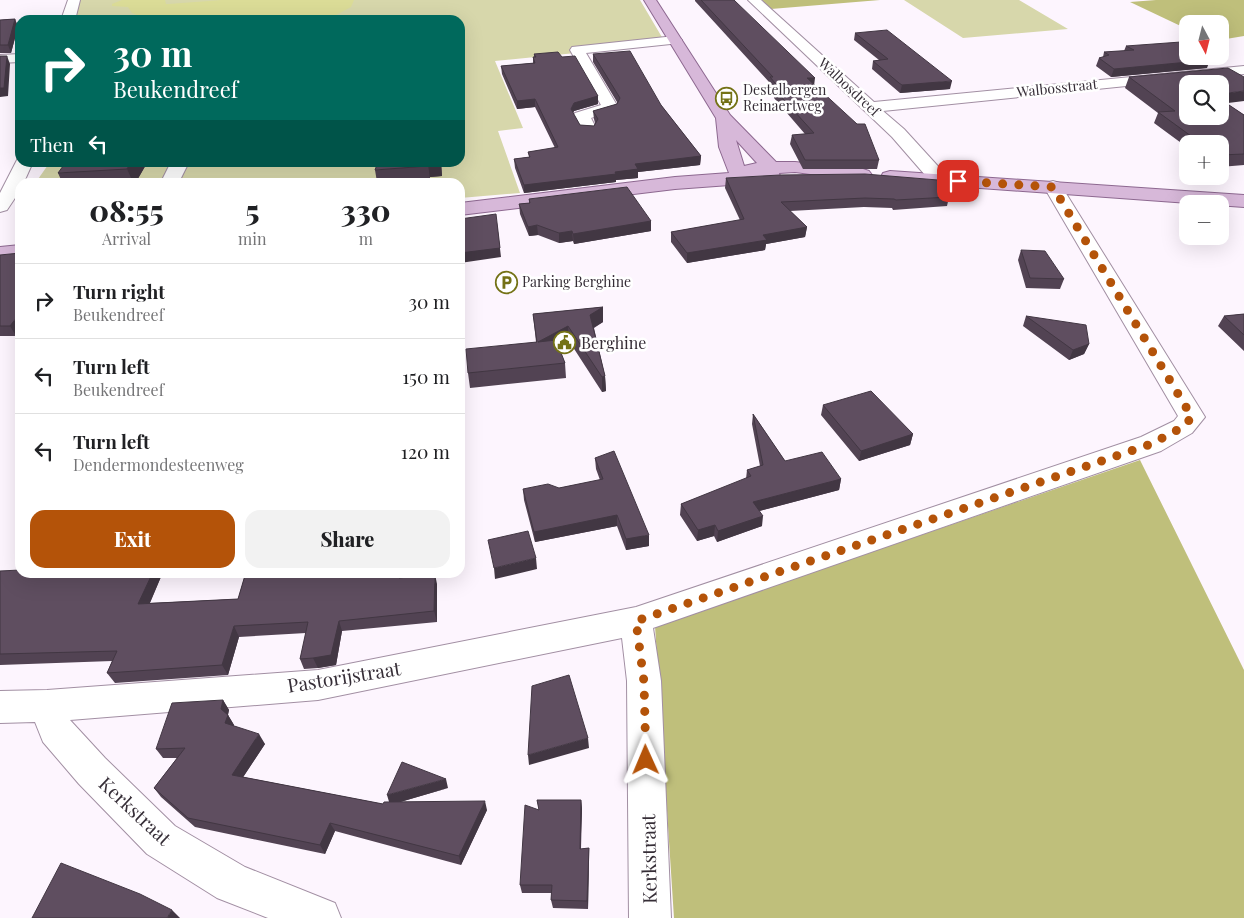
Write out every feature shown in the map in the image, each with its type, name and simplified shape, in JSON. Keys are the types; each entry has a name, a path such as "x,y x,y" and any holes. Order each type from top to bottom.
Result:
{"main road":[{"path":"650,0 724,118 759,154 770,172"},
{"path":"724,118 728,147 739,174"},
{"path":"465,208 681,183 739,174 770,172 939,179 1244,201"},
{"path":"0,253 15,252"}],"street":[{"path":"70,15 74,0"},
{"name":"Walbosdreef","path":"754,0 898,133 939,179"},
{"path":"588,128 581,116 610,107 577,50 674,40"},
{"path":"0,59 15,58"},
{"name":"Walbosstraat","path":"871,107 1244,70"},
{"path":"7,197 15,181"},
{"name":"Pastorijstraat","path":"47,706 318,685 636,621 1151,444 1183,427 1192,417 1053,187"},
{"name":"Kerkstraat","path":"636,621 644,682 650,918"},
{"path":"0,707 47,706"},
{"name":"Kerkstraat","path":"47,706 56,730 92,771 161,840 232,883 320,918"}],"shaded area":[{"path":"79,0 640,0 666,44 495,61 523,128 498,131 520,193 465,198 465,178 39,178 46,167 465,167 465,15 75,15"},
{"path":"122,0 165,0 166,4 169,4 222,0 354,0 351,7 336,15 137,15 132,13 128,7 112,6 112,4"},
{"path":"762,0 880,0 771,9"},
{"path":"904,0 1019,0 1068,29 963,38"},
{"path":"1156,0 1244,0 1244,36 1229,38 1229,15 1179,15 1179,25 1130,2"},
{"path":"1140,460 1244,670 1244,918 674,918 655,626"}],"building":[{"path":"701,0 734,0 815,78 807,78 857,124 865,124 879,160 805,160 792,135 814,133 775,90 780,89 770,77 773,77"},
{"path":"15,19 8,45 0,45 0,20"},
{"path":"887,30 952,81 902,85 899,83 873,61 888,59 855,33"},
{"path":"1179,42 1179,63 1114,69 1099,58 1109,55 1104,52 1134,50 1126,46"},
{"path":"630,51 661,105 701,156 635,164 638,169 615,172 616,174 524,185 514,159 530,157 528,152 558,147 535,99 517,101 501,66 535,63 533,57 536,57 534,54 558,52 562,57 575,56 598,96 574,103 571,109 580,125 594,126 598,119 593,111 617,104 620,98 593,54"},
{"path":"0,56 7,56 4,88 0,88"},
{"path":"1228,68 1244,77 1244,91 1229,93 1229,75 1179,75 1179,125 1229,125 1229,105 1244,115 1244,154 1229,155 1229,135 1190,135 1158,112 1175,111 1129,77"},
{"path":"62,167 128,167 127,169 58,173"},
{"path":"376,167 415,167 375,170"},
{"path":"865,174 950,181 949,197 781,202 807,227 763,235 767,240 687,253 671,232 744,219 726,178"},
{"path":"627,187 651,221 573,234 572,231 559,233 537,225 528,227 519,204 530,203 529,199"},
{"path":"496,214 500,248 465,252 465,218"},
{"path":"1021,250 1045,251 1064,279 1030,278"},
{"path":"15,254 15,320 10,326 0,326 0,255"},
{"path":"603,307 590,315 605,376 602,377 568,326 538,342 556,340 565,363 468,373 466,349 537,342 533,314"},
{"path":"1244,314 1244,335 1224,316"},
{"path":"1026,316 1086,325 1089,344 1073,350"},
{"path":"871,391 913,434 861,451 823,405"},
{"path":"753,414 785,461 822,452 841,479 753,502 763,516 718,531 715,525 698,530 681,504 751,476 747,470 763,465"},
{"path":"614,451 649,535 626,539 617,515 534,532 523,489 548,484 559,488 603,479 595,458"},
{"path":"528,531 536,558 494,568 488,540"},
{"path":"15,570 15,578 150,578 138,604 238,599 244,578 435,578 434,611 339,621 331,655 300,659 308,622 234,626 222,665 107,673 117,651 0,654 0,571"},
{"path":"569,675 588,738 528,755 532,686"},
{"path":"223,700 221,709 228,715 225,723 259,734 232,775 383,804 384,802 485,801 459,856 330,823 320,845 188,818 154,788 185,748 156,749 172,703"},
{"path":"402,762 446,779 387,795"},
{"path":"537,800 581,800 580,849 589,848 587,901 551,900 552,885 520,885 525,805 539,810"},
{"path":"61,863 140,894 172,910 167,918 32,918"}],"place":[{"name":"Destelbergen Reinaertweg","path":"727,98"},
{"name":"Parking Berghine","path":"506,282"},
{"name":"Berghine","path":"565,343"}],"route":[{"path":"646,760 644,682 636,621 1151,444 1183,427 1192,417 1053,187 958,181"}]}
